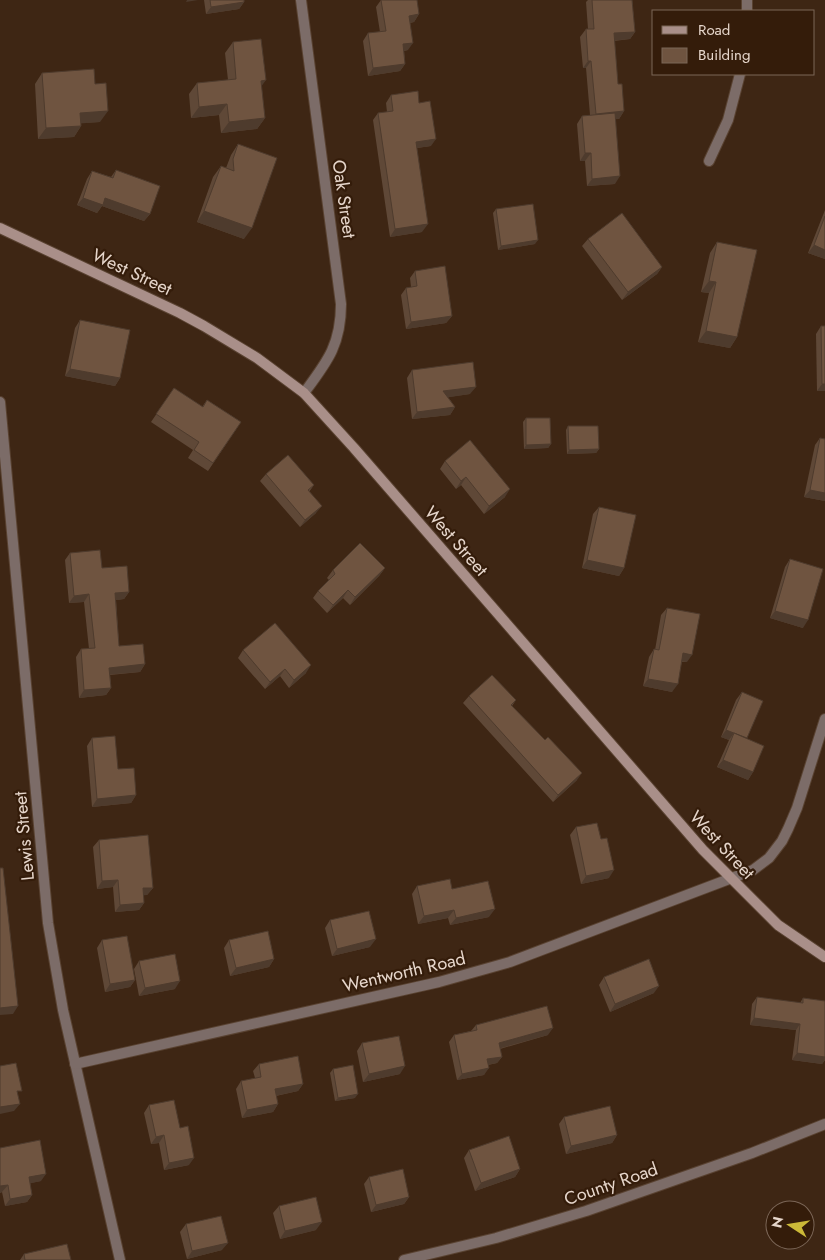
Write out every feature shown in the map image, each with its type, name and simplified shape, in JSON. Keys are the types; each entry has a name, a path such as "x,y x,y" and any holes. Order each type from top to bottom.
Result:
{"main road":[{"name":"West Street","path":"0,228 204,326 274,369 304,393 354,448 672,816 778,925 825,957"}],"street":[{"name":"Oak Street","path":"301,0 340,291 341,316 331,356 304,393"},
{"path":"709,160 728,120 740,75"},
{"name":"Lewis Street","path":"0,402 48,923 63,1010 120,1260"},
{"name":"Wentworth Road","path":"75,1064 420,987 474,973 510,962 753,870 769,858 782,841 797,808 825,719"},
{"name":"County Road","path":"404,1260 496,1238 586,1210 752,1153 825,1124"}],"building":[{"path":"210,0 244,0 244,2 211,7"},
{"path":"381,0 417,0 419,14 409,16 413,43 403,44 405,64 373,68 368,33 386,31"},
{"path":"592,0 632,0 635,32 614,33 618,84 622,84 624,111 596,114 591,61 588,61 586,29 594,29"},
{"path":"261,39 266,80 261,81 265,118 229,122 227,104 199,107 197,83 236,79 233,42"},
{"path":"94,69 95,84 106,83 108,111 80,113 81,126 46,128 42,73"},
{"path":"418,91 419,103 430,101 436,139 416,142 428,224 395,229 378,113 393,111 391,95"},
{"path":"615,113 620,176 592,179 591,153 585,153 582,116"},
{"path":"238,144 277,158 252,228 204,211 221,166 234,171 233,159"},
{"path":"116,170 160,186 150,214 105,198 103,205 83,198 92,171 113,178"},
{"path":"533,204 538,240 501,246 496,209"},
{"path":"622,213 662,267 628,292 588,239"},
{"path":"825,216 825,250 814,245"},
{"path":"717,242 757,250 737,337 706,331 716,282 709,281"},
{"path":"445,266 452,316 411,322 406,288 417,286 415,271"},
{"path":"80,320 130,330 120,378 70,369"},
{"path":"821,326 825,326 825,384 822,384"},
{"path":"473,362 476,387 443,391 455,407 417,412 412,370"},
{"path":"174,388 203,407 207,400 241,422 213,463 194,450 199,442 156,414"},
{"path":"526,418 550,418 551,444 526,445"},
{"path":"568,426 598,426 599,449 569,450"},
{"path":"820,438 825,439 825,493 810,490"},
{"path":"470,440 510,489 489,506 466,477 461,481 445,461"},
{"path":"288,455 314,485 308,490 322,506 305,520 266,474"},
{"path":"599,507 636,515 624,568 587,560"},
{"path":"360,543 385,568 355,597 348,590 333,605 318,591 335,574 333,570"},
{"path":"100,550 102,568 127,566 129,592 115,593 119,646 143,644 145,664 109,668 111,688 84,690 81,649 95,648 89,594 74,596 70,553"},
{"path":"790,559 823,569 808,620 775,611"},
{"path":"667,608 700,614 692,655 683,653 678,684 648,679 654,649 659,650"},
{"path":"275,623 311,665 294,680 285,669 270,682 243,650"},
{"path":"492,675 516,700 511,705 545,740 548,737 582,773 558,795 469,696"},
{"path":"742,692 763,701 747,738 726,730"},
{"path":"734,733 764,746 753,772 723,760"},
{"path":"115,736 118,769 134,768 136,795 97,799 92,738"},
{"path":"597,823 601,839 607,838 614,870 586,876 576,827"},
{"path":"148,835 153,888 143,888 144,903 120,905 118,880 102,881 99,840"},
{"path":"0,868 3,868 18,1006 0,1008"},
{"path":"450,879 452,889 488,881 495,909 456,918 454,910 424,916 417,886"},
{"path":"369,911 376,939 337,949 330,920"},
{"path":"268,931 274,959 236,968 229,940"},
{"path":"127,936 135,980 110,984 102,940"},
{"path":"175,954 180,981 145,988 139,961"},
{"path":"649,959 659,986 615,1004 604,977"},
{"path":"757,997 803,1003 803,998 825,1001 825,1057 797,1053 800,1024 754,1018"},
{"path":"547,1006 553,1028 499,1043 502,1057 487,1059 489,1068 462,1074 454,1035 477,1030 476,1025"},
{"path":"399,1036 405,1066 369,1074 362,1043"},
{"path":"298,1056 303,1084 275,1089 278,1104 247,1110 241,1081 261,1077 259,1064"},
{"path":"16,1063 22,1091 17,1091 20,1104 0,1107 0,1066"},
{"path":"353,1065 358,1094 338,1098 333,1069"},
{"path":"174,1100 180,1128 188,1126 194,1158 169,1163 164,1135 156,1137 149,1105"},
{"path":"610,1106 617,1135 571,1146 564,1117"},
{"path":"509,1136 520,1169 481,1183 469,1150"},
{"path":"40,1140 46,1174 29,1177 32,1195 10,1199 8,1185 0,1186 0,1148"},
{"path":"403,1169 409,1197 376,1205 369,1177"},
{"path":"316,1197 322,1222 285,1231 279,1206"},
{"path":"221,1216 228,1243 192,1251 186,1224"},
{"path":"67,1244 71,1260 25,1260 24,1254"}]}
